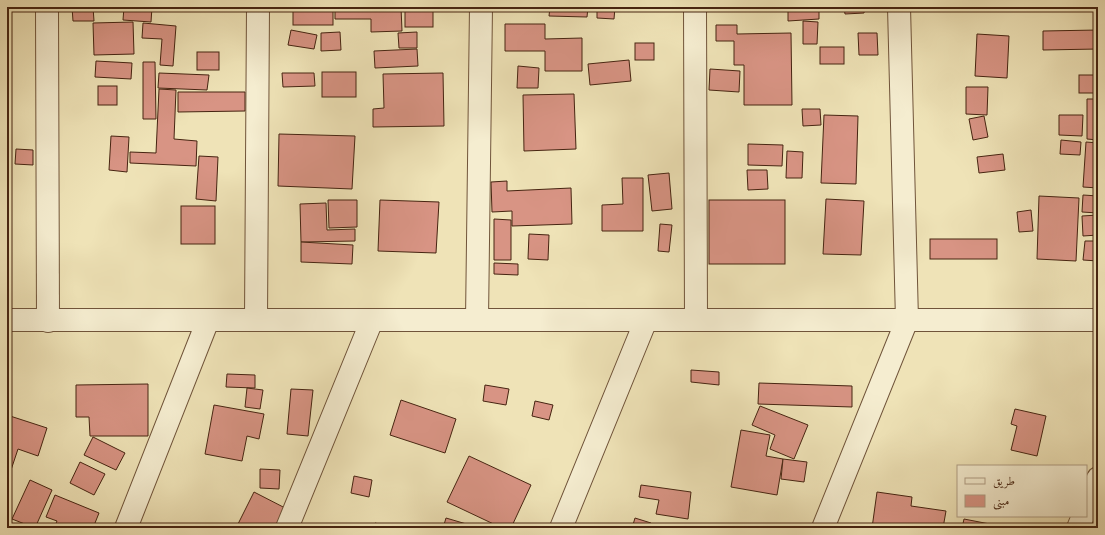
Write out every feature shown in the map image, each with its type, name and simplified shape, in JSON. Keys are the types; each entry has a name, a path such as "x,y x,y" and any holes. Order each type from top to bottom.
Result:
{"street":[{"path":"47,7 48,321"},
{"path":"256,319 258,7"},
{"path":"477,320 481,7"},
{"path":"695,7 696,320"},
{"path":"823,528 907,320 899,7"},
{"path":"7,320 1098,320"},
{"path":"126,528 208,320"},
{"path":"288,528 372,320"},
{"path":"561,528 646,320"},
{"path":"1087,506 1098,478"},
{"path":"1078,528 1083,517"}],"building":[{"path":"72,7 93,7 94,21 73,21"},
{"path":"124,7 152,7 151,22 123,20"},
{"path":"293,7 333,7 333,25 293,25"},
{"path":"335,7 401,7 402,31 371,32 371,19 335,19"},
{"path":"405,7 433,7 433,27 405,27"},
{"path":"550,7 588,7 587,17 549,16"},
{"path":"597,7 615,7 614,19 597,18"},
{"path":"788,7 819,7 819,19 788,21"},
{"path":"844,7 865,7 864,13 845,14"},
{"path":"803,21 818,22 817,44 803,44"},
{"path":"133,22 134,54 94,55 93,23"},
{"path":"143,23 176,26 173,66 160,65 162,39 142,38"},
{"path":"505,24 545,24 545,39 582,38 582,71 545,71 545,51 505,51"},
{"path":"716,25 737,25 737,34 791,33 792,105 744,105 744,65 734,65 734,41 716,41"},
{"path":"291,30 317,35 314,49 288,45"},
{"path":"1098,30 1098,49 1043,50 1043,31"},
{"path":"340,32 341,50 321,51 321,33"},
{"path":"417,32 417,48 399,48 398,33"},
{"path":"858,33 877,33 878,55 859,55"},
{"path":"977,34 1009,36 1007,78 975,76"},
{"path":"635,43 654,43 654,60 635,60"},
{"path":"820,47 844,47 844,64 820,64"},
{"path":"417,49 418,66 375,68 374,51"},
{"path":"197,52 219,52 219,70 197,70"},
{"path":"629,60 631,81 590,85 588,64"},
{"path":"96,61 132,63 131,79 95,77"},
{"path":"143,62 155,62 156,119 143,119"},
{"path":"518,66 539,68 538,88 517,88"},
{"path":"710,69 740,71 739,92 709,90"},
{"path":"322,72 356,72 356,97 322,97"},
{"path":"159,73 209,75 207,90 158,88"},
{"path":"282,73 314,73 315,86 283,87"},
{"path":"443,73 444,126 373,127 373,109 384,108 383,74"},
{"path":"1079,75 1098,75 1098,93 1079,93"},
{"path":"98,86 117,86 117,105 98,105"},
{"path":"966,87 988,87 987,115 966,114"},
{"path":"159,89 176,90 174,139 197,141 196,166 130,163 130,152 156,153"},
{"path":"178,92 245,92 245,111 178,112"},
{"path":"574,94 576,149 524,151 523,95"},
{"path":"1087,99 1098,99 1098,140 1087,139"},
{"path":"802,109 820,109 821,125 803,126"},
{"path":"824,115 858,116 856,184 821,183"},
{"path":"1059,115 1083,115 1082,136 1059,135"},
{"path":"984,116 988,137 973,140 969,119"},
{"path":"279,134 355,136 352,189 278,186"},
{"path":"111,136 129,137 127,172 109,170"},
{"path":"1061,140 1081,142 1080,155 1060,154"},
{"path":"1086,142 1098,143 1098,188 1083,187"},
{"path":"748,144 783,145 782,166 748,165"},
{"path":"16,149 33,150 33,165 15,164"},
{"path":"787,151 803,152 802,178 786,178"},
{"path":"1003,154 1005,170 979,173 977,157"},
{"path":"199,156 218,157 216,201 196,199"},
{"path":"747,170 767,170 768,189 748,190"},
{"path":"669,173 672,209 652,211 648,175"},
{"path":"622,178 643,178 643,231 602,231 602,205 623,204"},
{"path":"507,181 507,191 571,188 572,224 512,226 512,211 492,212 491,182"},
{"path":"1083,195 1098,196 1098,213 1082,212"},
{"path":"1039,196 1079,198 1076,261 1037,259"},
{"path":"826,199 864,201 861,255 823,254"},
{"path":"328,200 357,200 357,227 329,228"},
{"path":"380,200 439,202 436,253 378,251"},
{"path":"709,200 785,200 785,264 709,264"},
{"path":"326,203 327,230 355,229 355,241 301,242 300,204"},
{"path":"181,206 215,206 215,244 181,244"},
{"path":"1031,210 1033,231 1019,232 1017,212"},
{"path":"1098,215 1098,235 1083,236 1082,216"},
{"path":"494,219 511,220 511,260 494,260"},
{"path":"660,224 672,225 669,252 658,251"},
{"path":"529,234 549,235 548,260 528,259"},
{"path":"930,239 997,239 997,259 930,259"},
{"path":"1085,241 1098,241 1098,261 1083,260"},
{"path":"301,242 353,245 352,264 301,262"},
{"path":"494,263 518,264 518,275 494,274"},
{"path":"691,370 719,372 719,385 691,382"},
{"path":"227,374 255,375 255,388 226,387"},
{"path":"759,383 852,386 852,407 758,404"},
{"path":"148,384 148,436 90,436 89,417 76,417 76,385"},
{"path":"485,385 509,389 506,405 483,401"},
{"path":"247,388 263,390 260,409 245,407"},
{"path":"291,389 313,390 308,436 287,434"},
{"path":"401,400 456,419 445,453 390,435"},
{"path":"535,401 553,405 549,420 532,416"},
{"path":"214,405 264,414 259,439 247,436 242,461 205,454"},
{"path":"760,406 808,425 794,459 770,449 775,435 752,425"},
{"path":"1015,409 1046,416 1037,456 1011,450 1017,426 1011,424"},
{"path":"7,415 47,428 38,456 18,449 11,470 7,469"},
{"path":"741,430 770,435 766,456 783,459 777,495 731,487"},
{"path":"93,437 125,453 116,470 84,455"},
{"path":"469,456 531,485 511,528 502,528 447,502"},
{"path":"783,459 807,462 804,482 781,479"},
{"path":"80,462 105,474 94,495 70,483"},
{"path":"260,469 280,470 279,489 260,488"},
{"path":"354,476 372,480 369,497 351,493"},
{"path":"30,480 52,490 35,528 12,519"},
{"path":"641,485 691,492 688,519 656,514 659,500 639,497"},
{"path":"254,492 289,510 280,528 236,528"},
{"path":"877,492 912,497 911,506 946,511 943,528 872,528"},
{"path":"55,495 99,513 93,528 54,528 57,521 46,517"},
{"path":"446,518 480,528 443,528"},
{"path":"635,518 651,523 650,528 632,528"},
{"path":"964,519 1000,526 999,528 962,528"},
{"path":"375,523 393,528 374,528"},
{"path":"333,524 357,525 357,528 333,528"}]}
